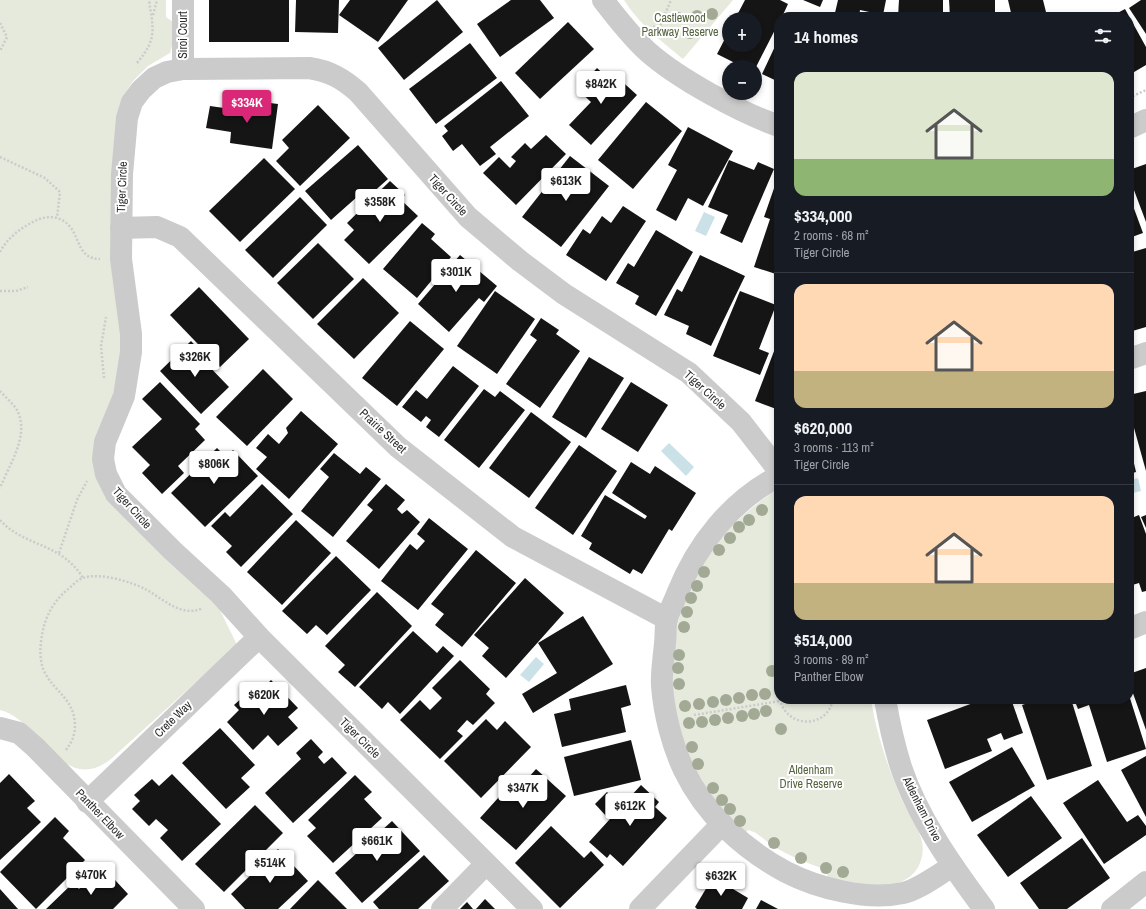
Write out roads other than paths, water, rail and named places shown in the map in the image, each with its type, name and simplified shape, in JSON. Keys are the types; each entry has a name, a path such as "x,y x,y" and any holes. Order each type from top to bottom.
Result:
{"street":[{"name":"Siroi Court","path":"183,0 183,70"},
{"path":"603,0 647,51 680,76 726,102 774,124"},
{"name":"Tiger Circle","path":"532,909 259,637 221,595 173,551 116,494 106,474 103,459 106,442 124,396 129,375 131,352 131,334 121,259 121,228 124,141 132,102 141,90 154,78 168,72 183,70 309,68 327,71 344,79 358,92 468,217 520,261 564,294 689,373 741,422 774,465"},
{"path":"1134,126 1146,120"},
{"name":"Prairie Street","path":"121,228 157,227 180,237 404,452 513,536 667,619"},
{"path":"1134,358 1146,354"},
{"path":"774,479 754,491 740,502 706,538 687,570 667,619 662,686 666,712 676,749 684,770 694,788 722,824 740,842 765,861 801,880 871,902 887,895 912,890 953,866"},
{"path":"1134,627 1146,622"},
{"name":"Crete Way","path":"87,802 259,637"},
{"name":"Aldenham Drive","path":"886,704 892,736 902,769 929,828 953,866 984,909"},
{"name":"Panther Elbow","path":"0,728 19,734 43,755 87,802 194,909"},
{"path":"640,909 722,824"},
{"path":"442,909 486,864"},
{"path":"1112,909 1146,882"}],"water":[{"path":"704,212 715,217 706,236 695,231"},
{"path":"669,443 694,467 686,476 661,451"},
{"path":"1138,478 1141,491 1134,493 1134,479"},
{"path":"536,657 544,664 529,682 520,675"}],"park label":[{"name":"Castlewood Parkway Reserve","path":"680,25"},
{"name":"Aldenham Drive Reserve","path":"811,777"}]}
